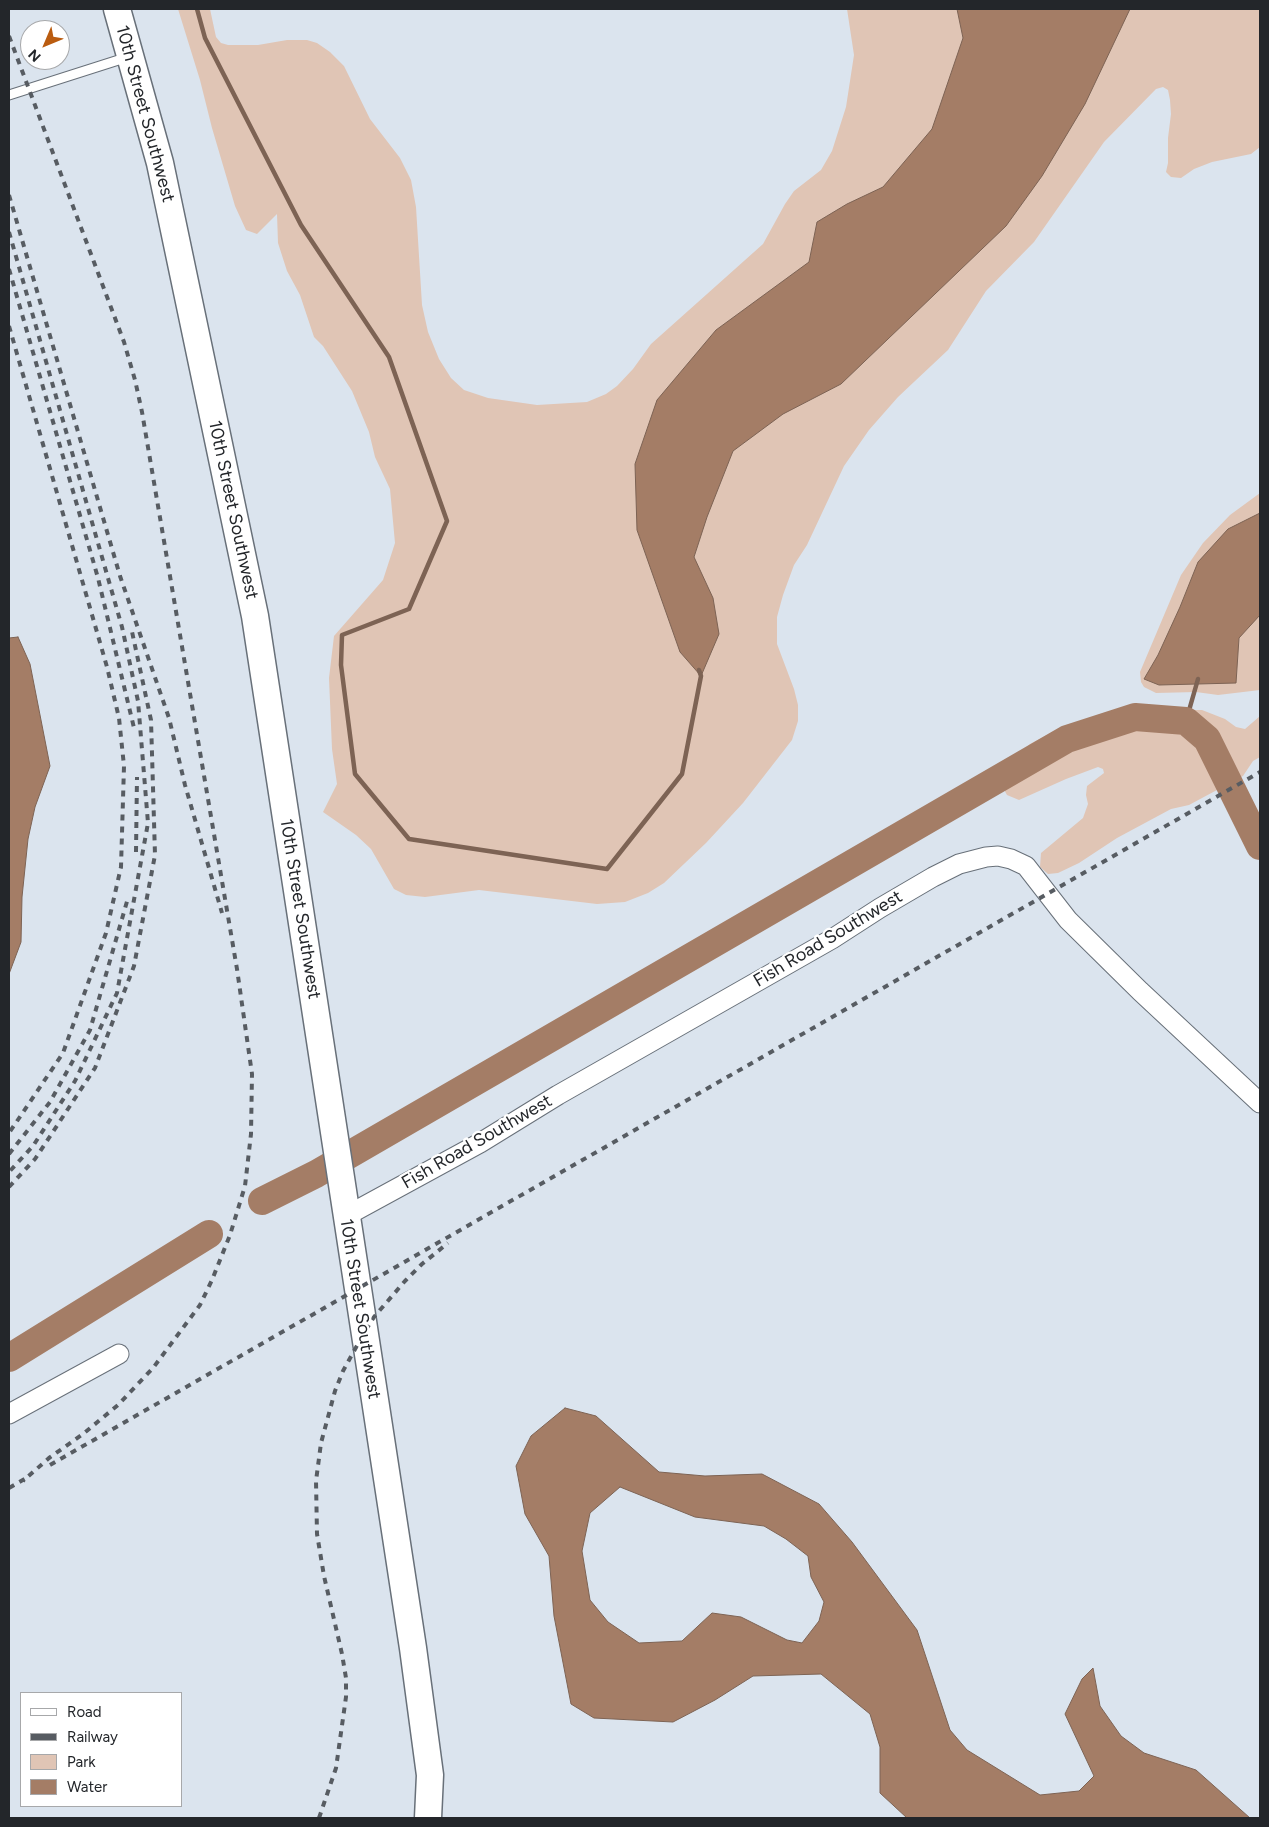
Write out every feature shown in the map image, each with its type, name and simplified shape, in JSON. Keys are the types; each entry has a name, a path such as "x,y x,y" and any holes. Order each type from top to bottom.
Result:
{"main road":[{"name":"10th Street Southwest","path":"117,9 160,163 255,616 413,1648 430,1776 428,1818"}],"street":[{"name":"Fish Road Southwest","path":"346,1216 480,1143 558,1095 832,939 933,877 959,864 986,856 1011,859 1026,866 1068,920 1140,991 1260,1103"},
{"path":"9,1414 120,1354"}],"lane":[{"path":"9,95 130,56"}],"green space":[{"path":"178,9 210,9 216,37 221,43 228,45 258,45 287,40 307,40 317,43 330,52 344,66 370,119 400,158 411,180 416,207 422,305 428,332 439,359 451,378 464,390 488,398 537,405 587,402 606,394 617,386 633,369 651,344 763,244 794,191 821,170 832,151 846,107 854,55 847,9 1260,9 1260,147 1251,154 1212,162 1194,169 1181,178 1171,177 1166,172 1171,114 1170,100 1168,90 1163,87 1156,89 1104,142 1034,242 986,291 948,350 898,397 869,430 844,466 807,545 794,565 777,617 777,644 798,705 798,721 792,740 743,803 706,843 664,883 648,893 625,902 597,904 479,890 425,897 406,895 394,889 371,849 356,835 323,812 337,784 332,749 329,678 334,636 383,580 395,543 390,489 375,457 369,432 352,391 323,346 314,337 300,295 287,271 278,243 277,214 257,234 246,230 235,206"},
{"path":"1260,493 1260,690 1218,695 1196,692 1156,693 1144,687 1141,682 1140,672 1181,575 1203,543 1230,515"},
{"path":"1137,710 1202,710 1225,719 1236,727 1245,729 1260,716 1260,757 1253,761 1243,776 1189,805 1171,809 1117,838 1079,863 1058,873 1048,874 1040,867 1041,853 1083,818 1088,804 1087,786 1104,773 1103,769 1098,767 1019,800 1007,795 1002,786 1006,767 1030,744 1056,730 1086,721"}],"water":[{"path":"957,9 1130,9 1085,104 1042,176 1006,226 841,384 783,414 733,451 707,517 694,557 713,598 719,634 701,676 680,652 637,530 635,464 657,400 716,330 809,262 817,222 847,204 883,187 932,129 963,38"},
{"path":"1260,513 1260,615 1239,638 1236,683 1159,685 1144,679 1158,655 1198,562 1228,529"},
{"path":"18,637 30,664 50,766 35,807 28,839 22,897 21,942 9,974 9,638"},
{"path":"565,1408 596,1416 659,1472 705,1476 762,1474 819,1504 852,1542 917,1630 950,1730 967,1750 1040,1795 1079,1791 1094,1776 1065,1714 1082,1679 1093,1668 1100,1706 1121,1736 1144,1753 1196,1770 1250,1818 907,1818 880,1793 880,1747 870,1714 821,1674 753,1676 715,1700 673,1722 594,1718 571,1704 554,1616 549,1556 525,1514 516,1466 531,1436","holes":["620,1487 695,1517 764,1526 786,1539 808,1556 811,1577 824,1602 819,1621 802,1643 787,1640 741,1617 712,1613 682,1641 639,1643 608,1622 590,1600 582,1551 590,1513"]}],"waterway":[{"path":"197,9 205,38 301,225 389,357 447,521 409,609 342,635 341,665 355,774 409,839 607,869 682,774 701,676 699,670"},
{"path":"1186,721 1198,679"},
{"path":"262,1201 316,1174 1067,739 1135,717 1186,721 1207,739 1260,846"},
{"path":"9,1358 209,1234"}],"railway":[{"path":"9,36 124,342 135,380 237,969 252,1074 251,1134 245,1186 230,1235 200,1305 153,1368 118,1405 83,1434 49,1458 23,1481"},
{"path":"9,195 120,576 169,718 185,785 222,913"},
{"path":"9,232 122,627 138,701 148,823 117,993 75,1081 33,1146 9,1172"},
{"path":"9,269 98,578 135,732"},
{"path":"9,326 107,667 119,718 124,766 121,867 106,933 63,1053 9,1133"},
{"path":"9,1187 35,1159 95,1068 134,966 155,855 151,720 131,627"},
{"path":"50,1465 1260,772"},
{"path":"136,852 137,777"},
{"path":"9,1154 50,1102 90,1030 128,898"},
{"path":"319,1818 336,1768 346,1697 346,1678 342,1654 324,1576 317,1534 316,1481 321,1443 335,1391 343,1371 374,1317 405,1281 448,1243"},
{"path":"9,1488 28,1477"}]}
